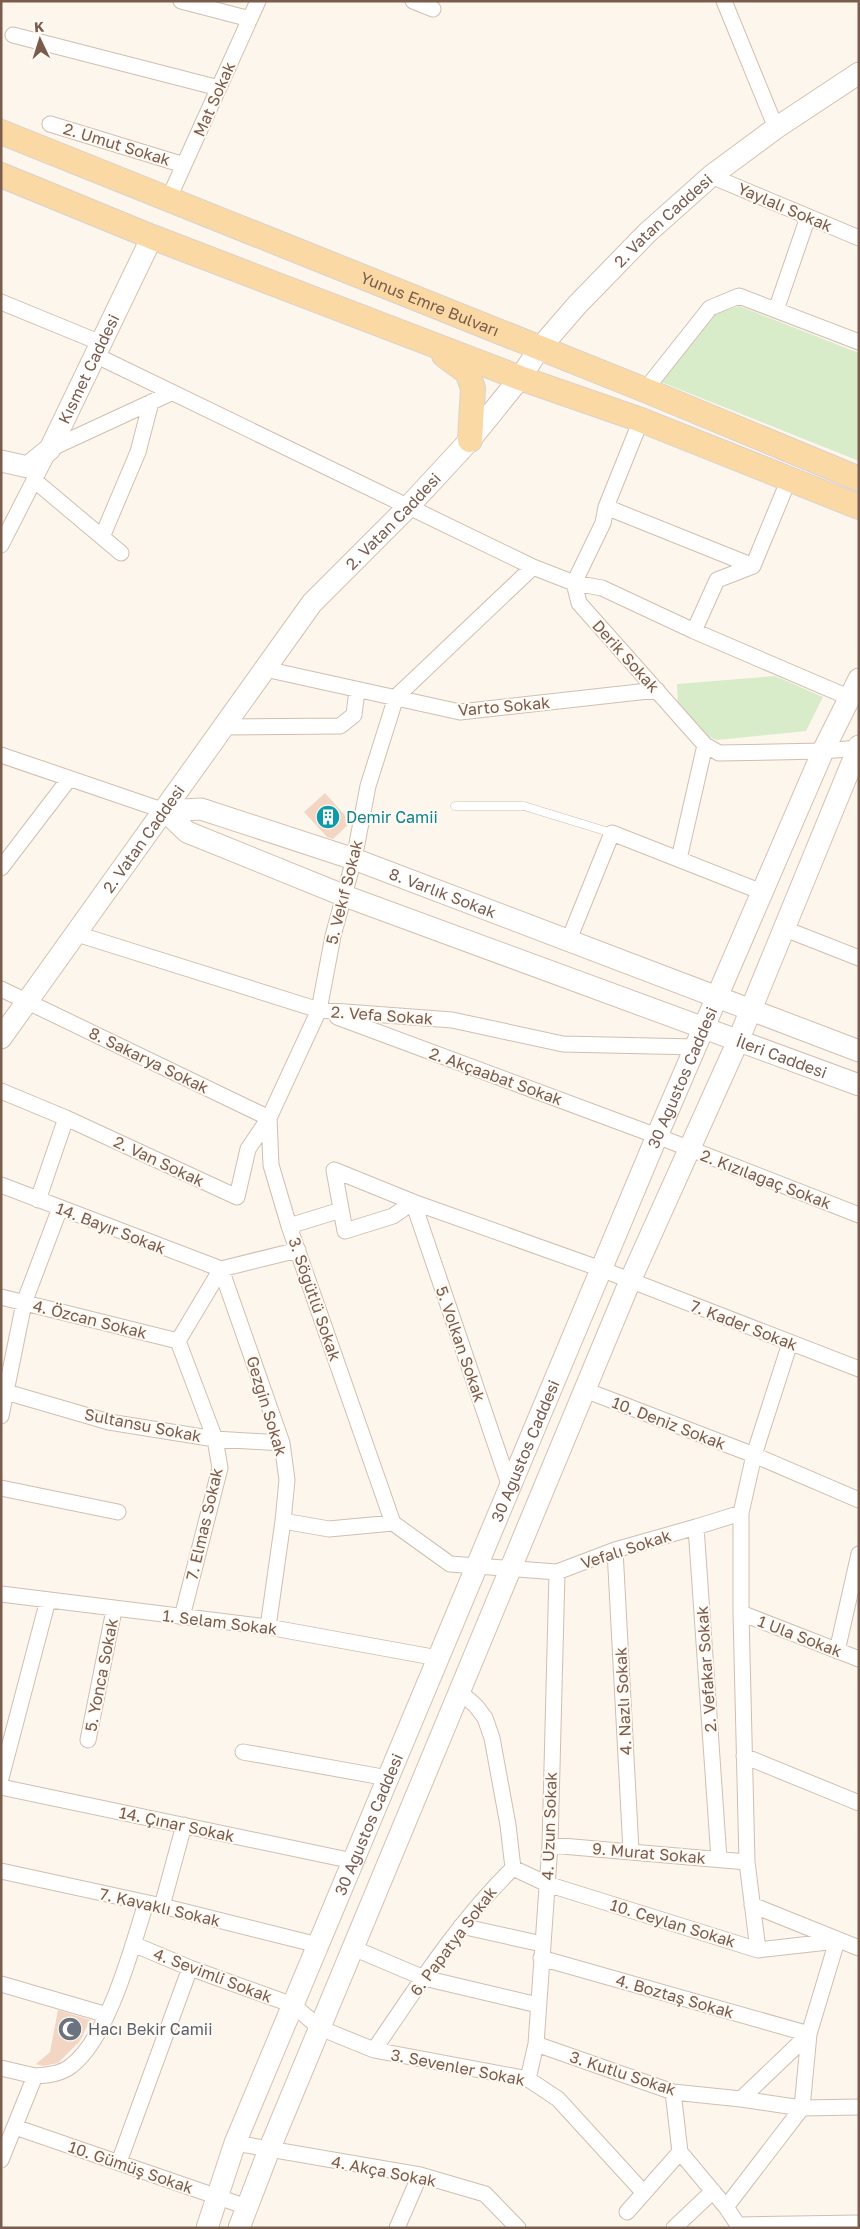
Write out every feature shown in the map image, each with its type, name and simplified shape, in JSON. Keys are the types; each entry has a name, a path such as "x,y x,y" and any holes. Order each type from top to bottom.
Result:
{"main road":[{"name":"2. Vatan Caddesi","path":"1,1038 312,603 408,507 470,440 520,378 539,349 577,305 647,232 711,176 776,128 859,73"},
{"name":"Yunus Emre Bulvarı","path":"1,132 170,198 539,349 645,390 859,479"},
{"path":"1,176 152,237 411,334 520,378 641,420 859,507"},
{"name":"Kısmet Caddesi","path":"1,461 28,467 50,450 152,237"},
{"path":"411,334 467,372 473,388 470,440"},
{"name":"30 Ağustos Caddesi","path":"239,2228 268,2150 630,1281 673,1143 700,1038 716,997 823,751 854,688"},
{"name":"30 Ağustos Caddesi","path":"207,2228 235,2143 601,1268 673,1143 738,1041 858,748"},
{"name":"8. Varlık Sokak","path":"164,812 201,809 354,859 716,997"},
{"name":"8. Varlık Sokak","path":"164,812 188,832 700,1038"},
{"name":"İleri Caddesi","path":"716,997 859,1051"},
{"name":"İleri Caddesi","path":"700,1038 738,1041 859,1085"}],"street":[{"path":"182,1 250,19"},
{"name":"Mat Sokak","path":"170,198 258,1"},
{"path":"413,1 432,9"},
{"path":"724,1 776,128"},
{"path":"13,36 219,88"},
{"name":"2. Umut Sokak","path":"50,124 184,165"},
{"name":"Yaylalı Sokak","path":"711,176 859,238"},
{"path":"776,310 808,217"},
{"path":"645,390 710,308 739,296 859,342"},
{"path":"1,302 98,349 171,392 532,567 574,583 602,588 694,631 854,688"},
{"path":"1,545 50,450 171,392"},
{"path":"102,537 138,452 151,402"},
{"path":"574,583 603,523 606,506 641,420"},
{"path":"694,631 717,580 753,566 790,479"},
{"path":"34,480 121,553"},
{"path":"606,506 753,566"},
{"name":"5. Vekıf Sokak","path":"319,1010 333,936 354,859 368,786 396,698 532,567"},
{"name":"Derik Sokak","path":"574,583 580,603 705,745 719,753 823,751 858,748"},
{"name":"Varto Sokak","path":"265,670 460,712 657,690"},
{"path":"225,727 340,726 354,715 357,690"},
{"path":"679,859 705,745"},
{"name":"8. Varlık Sokak","path":"1,754 164,812"},
{"path":"1,868 69,778"},
{"path":"568,942 612,833 762,892"},
{"path":"785,929 859,958"},
{"name":"2. Vefa Sokak","path":"77,934 319,1010 452,1020 563,1044 700,1038"},
{"name":"8. Sakarya Sokak","path":"1,988 269,1118"},
{"name":"3. Söğütlü Sokak","path":"319,1010 269,1118 272,1165 289,1226 393,1523"},
{"name":"2. Akçaabat Sokak","path":"319,1010 673,1143"},
{"name":"2. Van Sokak","path":"1,1091 66,1118 236,1197 248,1148 269,1118"},
{"path":"38,1200 66,1118"},
{"name":"2. Kızılağaç Sokak","path":"673,1143 859,1215"},
{"path":"413,1202 393,1216 345,1232 334,1170 413,1202 601,1268 630,1281"},
{"name":"14. Bayır Sokak","path":"1,1185 221,1269"},
{"name":"5. Volkan Sokak","path":"413,1202 510,1487"},
{"path":"1,1416 24,1303 60,1208"},
{"path":"289,1226 340,1210"},
{"path":"178,1341 221,1269 298,1250"},
{"name":"Gezgin Sokak","path":"221,1269 282,1443 287,1480 284,1521 268,1627"},
{"name":"7. Kader Sokak","path":"630,1281 859,1369"},
{"name":"4. Özcan Sokak","path":"1,1297 178,1341"},
{"name":"7. Elmas Sokak","path":"178,1341 216,1439 220,1468 182,1617"},
{"path":"758,1950 747,1862 741,1613 741,1513 754,1455 790,1344"},
{"name":"10. Deniz Sokak","path":"584,1390 754,1455 859,1500"},
{"name":"Sultansu Sokak","path":"6,1392 110,1422 216,1439 282,1443"},
{"path":"1,1488 118,1512"},
{"path":"696,1526 741,1513"},
{"path":"284,1521 329,1529 393,1523 450,1564 476,1568 557,1572"},
{"name":"Vefalı Sokak","path":"557,1572 615,1550 696,1526"},
{"name":"2. Vefakar Sokak","path":"696,1526 718,1859"},
{"name":"4. Nazlı Sokak","path":"615,1550 632,1852"},
{"path":"837,1651 859,1554"},
{"name":"4. Uzun Sokak","path":"528,2079 536,2044 550,1845 557,1572"},
{"name":"1. Selam Sokak","path":"1,1594 114,1610 268,1627 438,1658"},
{"path":"1,1778 48,1600"},
{"name":"5. Yonca Sokak","path":"88,1740 114,1610"},
{"name":"1 Ula Sokak","path":"741,1613 859,1659"},
{"path":"459,1691 476,1706 485,1718 492,1738 508,1825 513,1868"},
{"path":"243,1752 388,1778"},
{"path":"744,1756 859,1802"},
{"name":"14. Çınar Sokak","path":"1,1787 353,1861"},
{"path":"162,1906 184,1825"},
{"name":"9. Murat Sokak","path":"550,1845 747,1862"},
{"name":"10. Ceylan Sokak","path":"513,1868 547,1884 758,1950 837,1941"},
{"name":"6. Papatya Sokak","path":"374,2050 461,1926 487,1894 513,1868"},
{"name":"7. Kavaklı Sokak","path":"1,1871 162,1906 318,1945"},
{"path":"1,2068 35,2076 52,2075 71,2066 87,2048 107,2014 146,1903"},
{"path":"752,1905 837,1941 859,1948"},
{"name":"4. Boztaş Sokak","path":"461,1926 809,2034"},
{"path":"726,2207 802,2108 809,2034 837,1941"},
{"name":"4. Sevimli Sokak","path":"133,1944 190,1968 294,2005"},
{"path":"353,1948 424,1978 538,2006"},
{"path":"119,2162 190,1968"},
{"path":"1,1984 107,2014"},
{"name":"3. Sevenler Sokak","path":"294,2005 320,2028 374,2050 528,2079 558,2099 644,2193"},
{"path":"741,2098 809,2034"},
{"name":"3. Kutlu Sokak","path":"536,2044 673,2092 741,2098 802,2108 859,2107"},
{"path":"3,2152 35,2076"},
{"path":"673,2092 680,2152 726,2207 739,2227 859,2224"},
{"name":"10. Gümüş Sokak","path":"15,2127 247,2207"},
{"name":"4. Akça Sokak","path":"235,2143 420,2175 485,2194 518,2228"},
{"path":"627,2212 680,2152"},
{"path":"397,2228 420,2175"},
{"path":"674,2228 713,2191"}],"lane":[{"path":"455,806 524,806 612,833"}],"green space":[{"path":"739,306 859,353 859,461 661,382 715,314"},
{"path":"775,676 823,697 806,731 717,740 703,735 678,705 677,684"}],"building":[{"name":"Demir Camii","path":"325,793 351,822 333,839 327,837 304,812"},
{"name":"Hacı Bekir Camii","path":"58,2010 90,2020 80,2041 58,2063 43,2066 36,2064 50,2052"}],"place":[{"name":"Demir Camii","path":"328,817"},
{"name":"Hacı Bekir Camii","path":"70,2029"}]}
